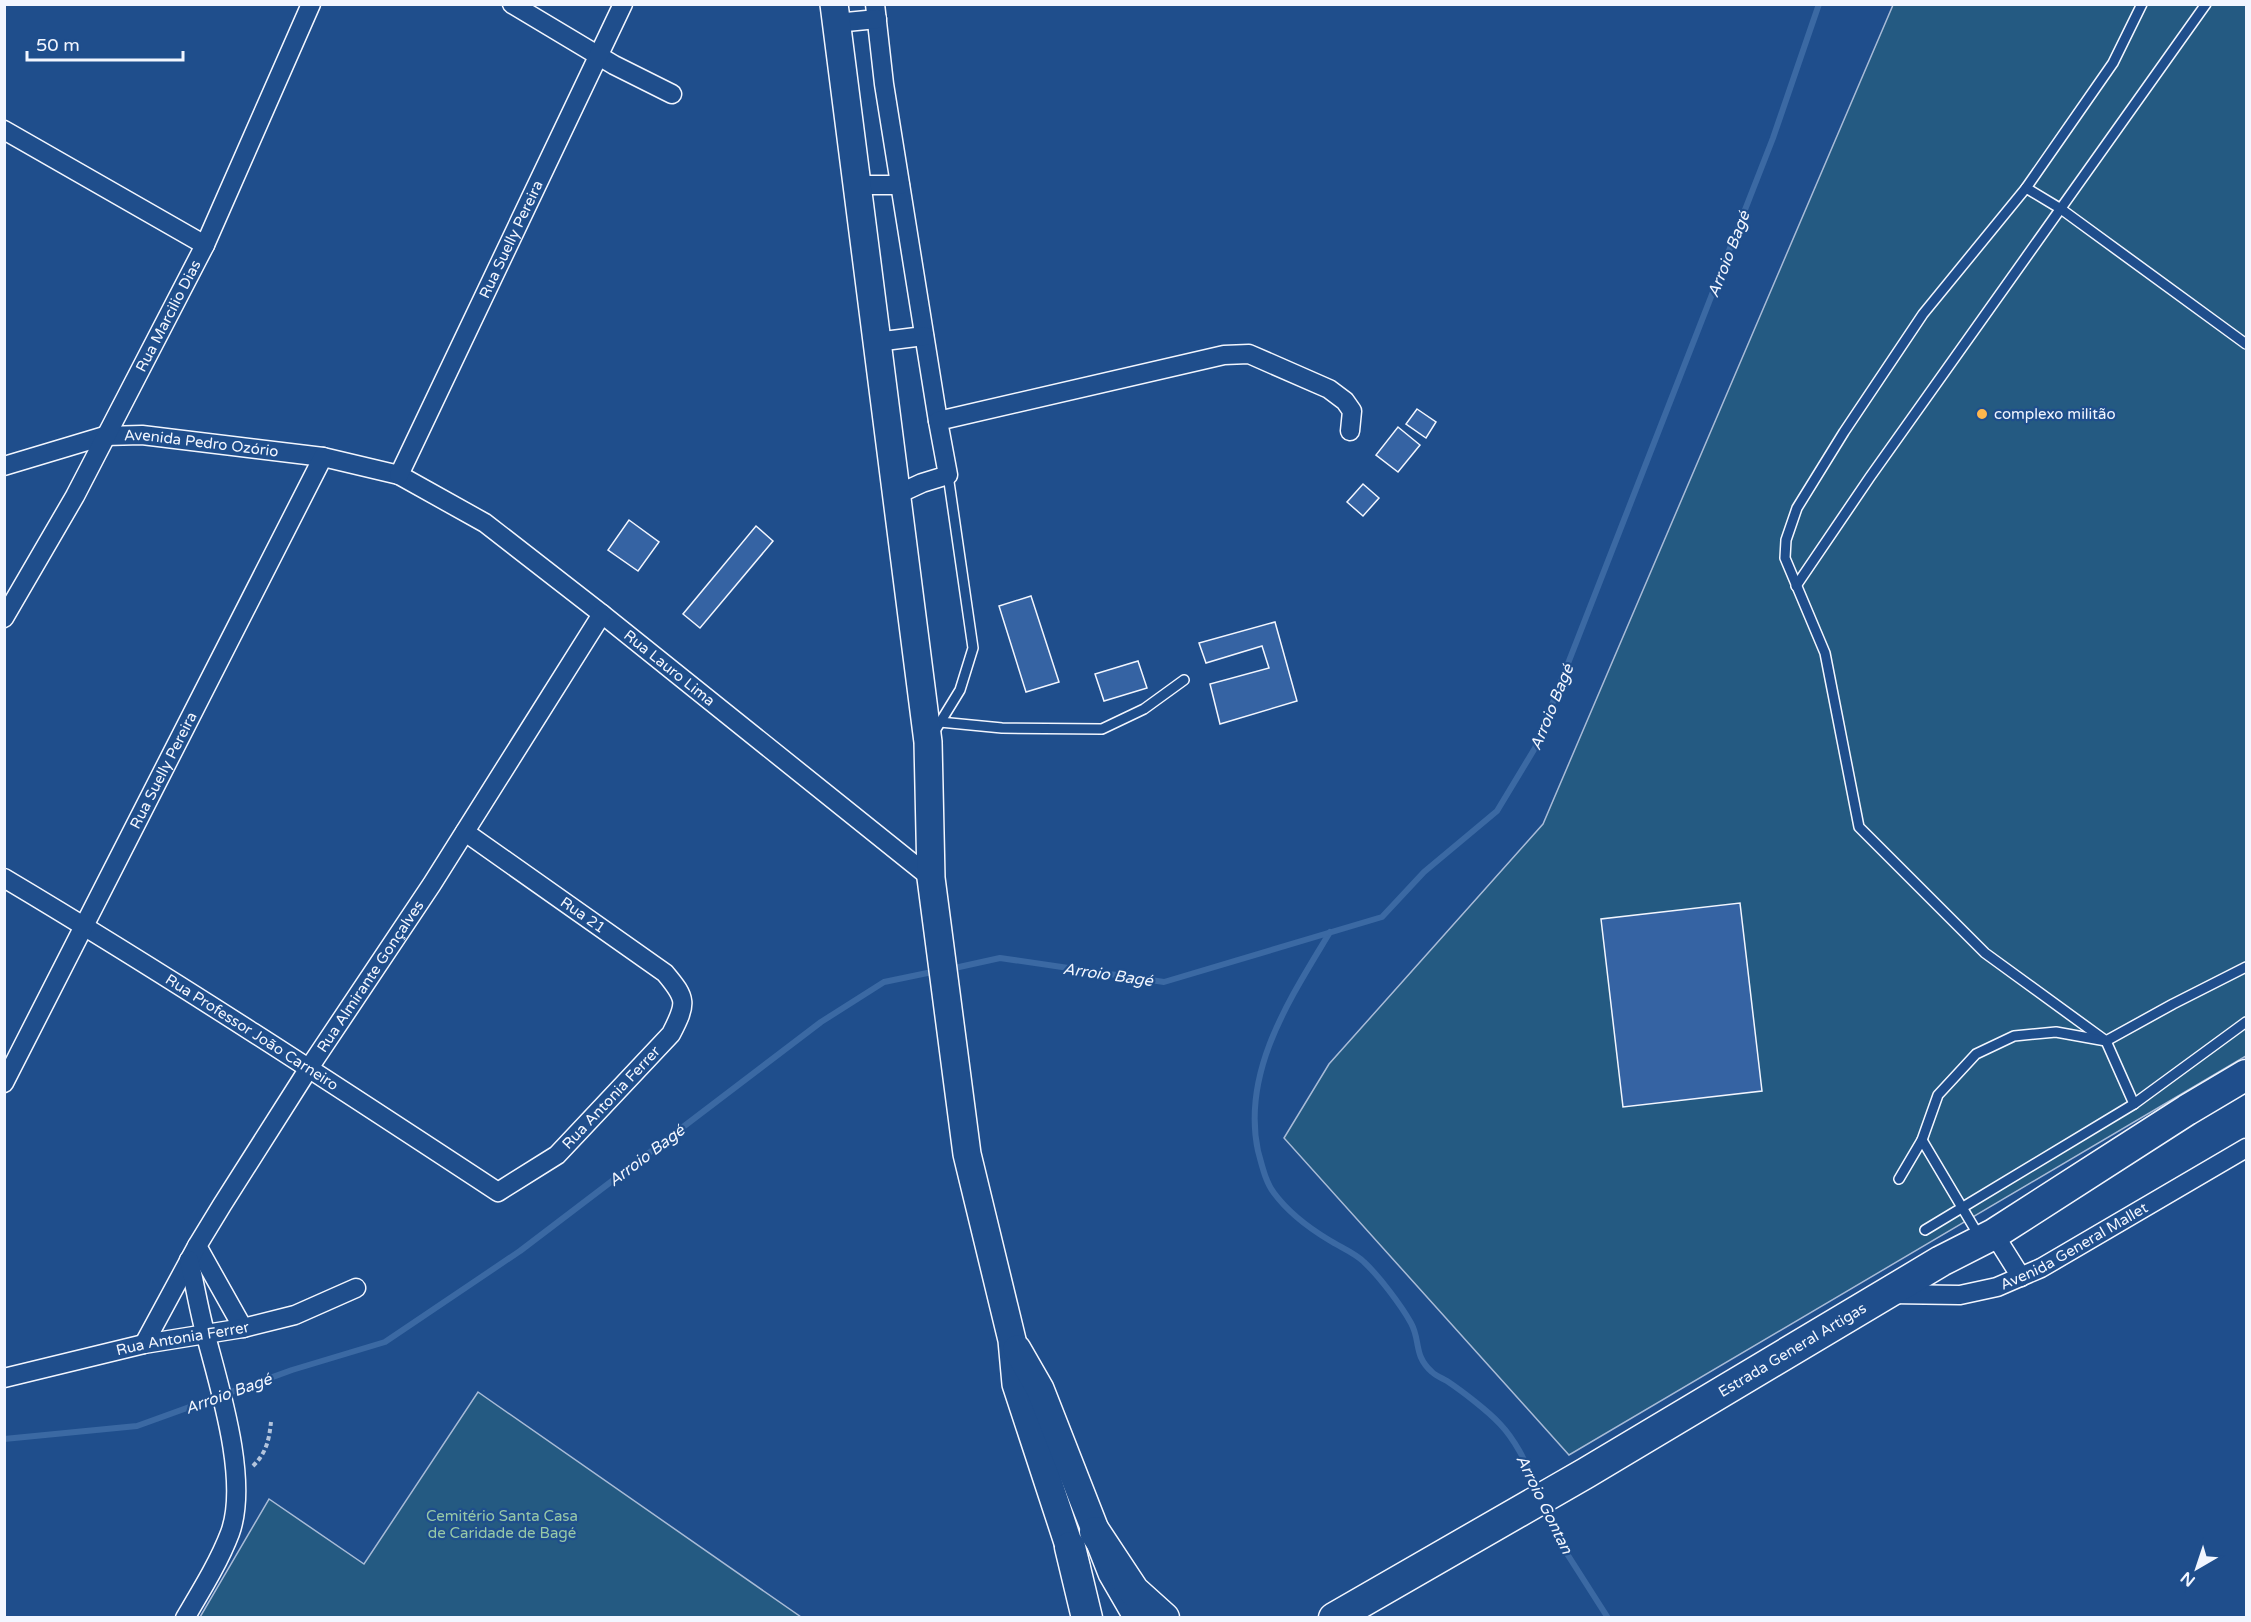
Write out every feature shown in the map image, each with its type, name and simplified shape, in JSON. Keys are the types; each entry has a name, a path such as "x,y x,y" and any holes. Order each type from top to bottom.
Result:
{"main road":[{"path":"835,14 896,495 934,732 932,891 967,1154 1012,1340 1016,1384 1093,1617"},
{"name":"Estrada General Artigas","path":"1334,1617 1586,1473 1941,1261 1988,1237 2187,1110 2247,1075"},
{"path":"1012,1340 1040,1389 1112,1573 1138,1617"},
{"path":"1095,1532 1134,1591 1164,1617"},
{"path":"1070,1546 1087,1611 1086,1617"}],"street":[{"name":"Rua Marcilio Dias","path":"4,618 57,527 205,245 311,4"},
{"path":"512,4 599,56 672,94"},
{"name":"Rua Suelly Pereira","path":"399,475 623,4"},
{"path":"835,14 876,12 884,84 948,475 922,483 896,495"},
{"path":"4,130 205,245"},
{"path":"856,185 900,186"},
{"path":"876,342 924,336"},
{"path":"938,422 1224,355 1249,354 1329,389 1345,401 1352,411 1350,431"},
{"name":"Avenida Pedro Ozório","path":"8,461 104,436 142,435 323,457 399,475"},
{"name":"Rua Suelly Pereira","path":"4,1083 323,457"},
{"name":"Rua Lauro Lima","path":"399,475 485,523 602,614 870,827 932,891"},
{"name":"Rua Almirante Gonçalves","path":"144,1344 193,1253 309,1068 465,832 602,614"},
{"name":"Rua 21","path":"465,832 665,973 681,992 682,1012"},
{"name":"Rua Professor João Carneiro","path":"4,878 309,1068 498,1192"},
{"name":"Rua Antonia Ferrer","path":"498,1192 557,1155 671,1034 682,1012"},
{"name":"Avenida General Mallet","path":"1886,1294 1960,1295 1997,1287 2041,1268 2247,1148"},
{"path":"1988,1237 2020,1277"},
{"path":"193,1253 243,1328"},
{"path":"185,1617 201,1591 230,1532 236,1506 237,1482 232,1445 205,1333 193,1253"},
{"name":"Rua Antonia Ferrer","path":"4,1378 144,1344 243,1328 295,1315 356,1288"}],"lane":[{"path":"2134,1104 2106,1041 1985,953 1859,827 1825,653 1785,558 1786,540 1797,508 1844,432 1918,321 2026,188 2113,63 2142,4"},
{"path":"1796,586 1870,477 2206,4"},
{"path":"2026,188 2061,209 2247,344"},
{"path":"934,732 960,690 973,648 948,475"},
{"path":"934,732 1002,728 1102,729 1144,709 1184,680"},
{"path":"1899,1179 1922,1140 1938,1095 1976,1054 2014,1036 2056,1032 2106,1041 2247,967"},
{"path":"1925,1230 2134,1104 2247,1022"},
{"path":"1922,1140 1962,1208 1988,1237"}],"path":[{"path":"237,1482 262,1457 268,1445 271,1422"}],"green space":[{"name":"complexo militão","path":"1893,5 2246,5 2246,1056 1569,1455 1284,1138 1329,1064 1543,824"},
{"name":"Cemitério Santa Casa de Caridade de Bagé","path":"478,1392 801,1617 200,1617 269,1499 364,1564"}],"building":[{"path":"1417,409 1436,422 1426,438 1406,424"},
{"path":"1398,427 1420,445 1398,472 1376,455"},
{"path":"1363,484 1379,498 1363,516 1347,502"},
{"path":"629,520 659,542 638,571 608,550"},
{"path":"756,526 773,541 700,628 683,614"},
{"path":"1031,596 1059,682 1026,692 999,606"},
{"path":"1275,622 1297,701 1220,724 1210,684 1269,668 1262,646 1206,663 1199,643"},
{"path":"1138,661 1147,688 1104,701 1095,674"},
{"path":"1740,903 1762,1091 1623,1107 1601,919"}],"waterway":[{"name":"Arroio Bagé","path":"950,969 1000,958 1164,982 1382,917 1424,872 1497,811 1535,748 1773,138 1819,4"},
{"name":"Arroio Gontan","path":"1330,932 1286,1009 1263,1064 1257,1092 1255,1121 1258,1151 1266,1178 1274,1193 1292,1213 1306,1225 1356,1256 1376,1275 1396,1299 1411,1323 1422,1360 1426,1366 1475,1401 1500,1424 1517,1447 1539,1491"},
{"name":"Arroio Bagé","path":"4,1439 137,1426 292,1370 385,1342 520,1251 821,1022 884,982 937,971"},
{"name":"Arroio Gontan","path":"1545,1506 1564,1549 1608,1618"}],"place":[{"name":"complexo militão","path":"1982,414"}]}
